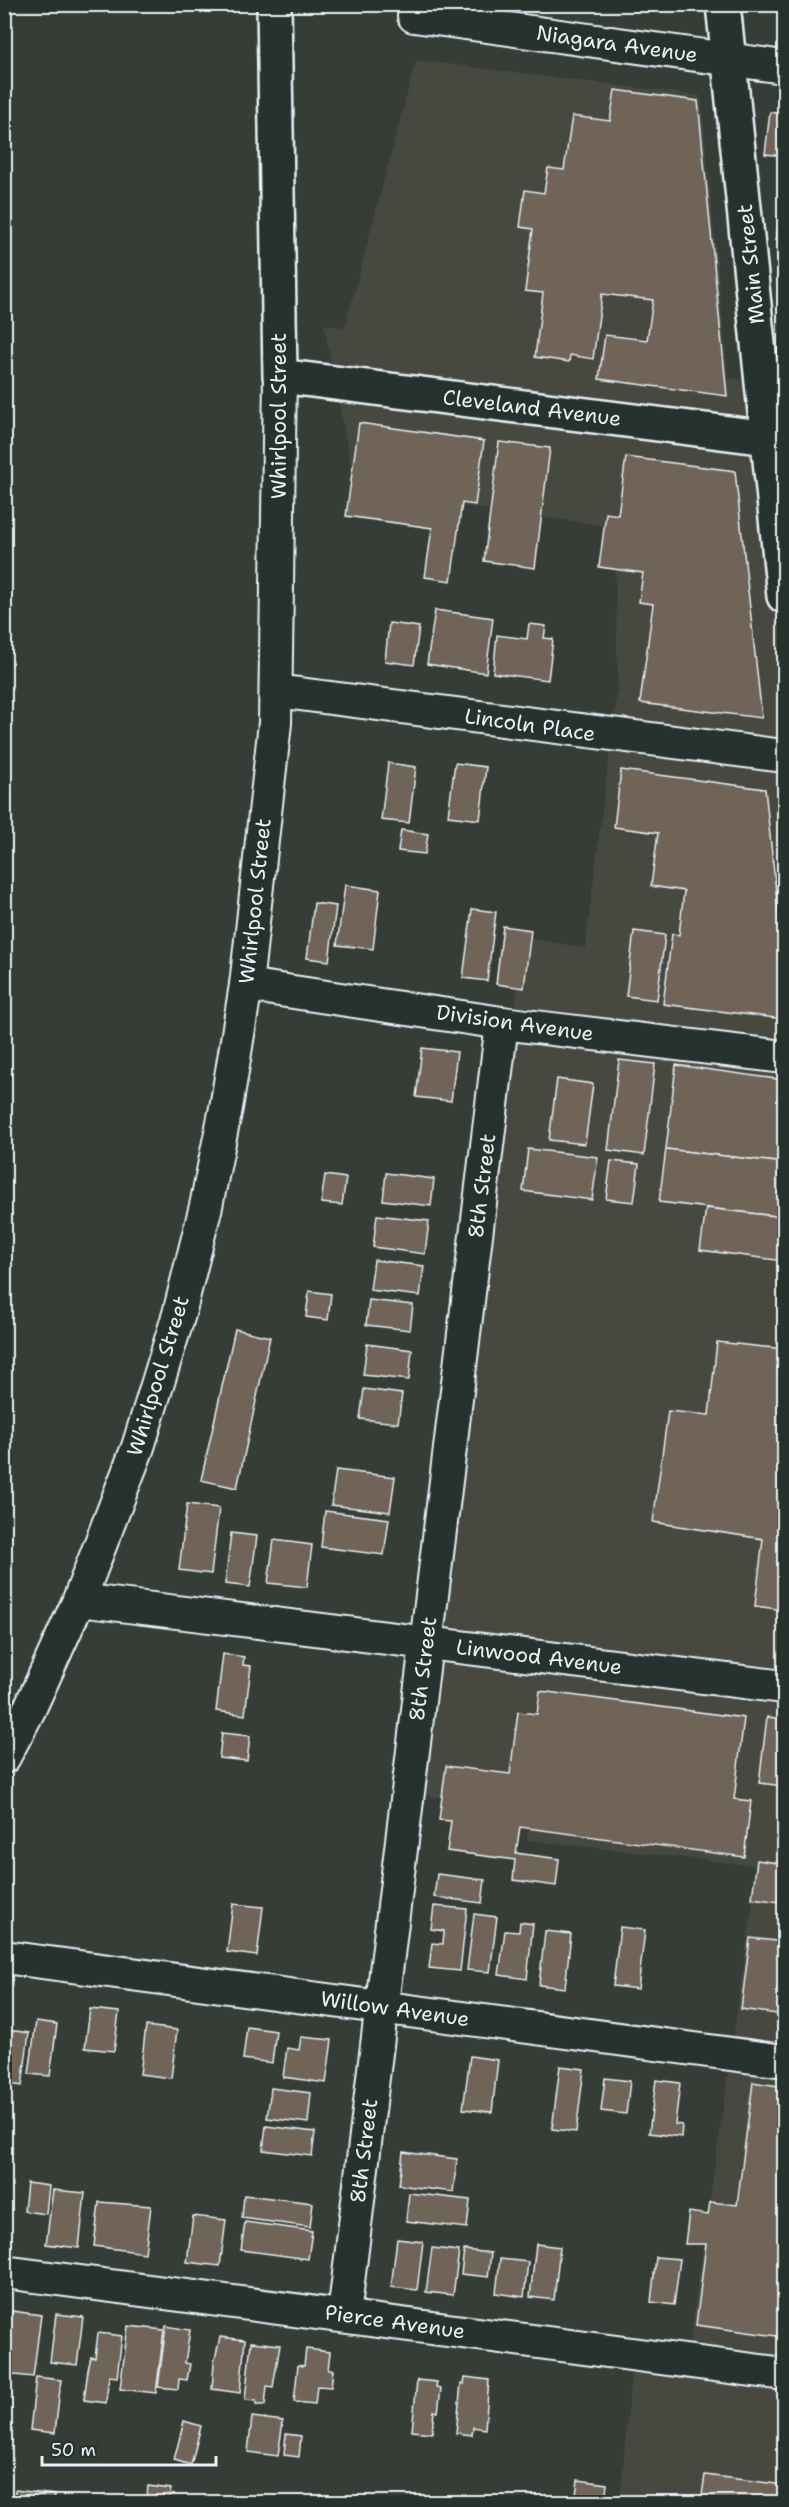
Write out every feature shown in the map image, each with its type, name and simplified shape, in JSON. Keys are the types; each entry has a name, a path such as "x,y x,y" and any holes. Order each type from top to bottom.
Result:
{"main road":[{"name":"Whirlpool Street","path":"274,4 280,376"},
{"name":"Main Street","path":"723,4 728,59 777,439 784,596"},
{"name":"Cleveland Avenue","path":"280,376 777,439"}],"street":[{"name":"Niagara Avenue","path":"414,16 784,67"},
{"name":"Whirlpool Street","path":"4,1757 29,1710 79,1600 138,1447 179,1314 206,1206 226,1108 246,986 276,691 280,376"},
{"name":"Lincoln Place","path":"276,691 605,735 784,756"},
{"name":"Division Avenue","path":"246,986 502,1023 784,1057"},
{"name":"8th Street","path":"344,2315 502,1023"},
{"name":"Linwood Avenue","path":"79,1600 784,1687"},
{"name":"Willow Avenue","path":"4,1958 784,2061"},
{"name":"Pierce Avenue","path":"4,2272 784,2374"}],"shaded area":[{"path":"416,60 701,96 728,378 755,382 784,664 784,2502 620,2502 631,2371 684,2379 758,1866 527,1840 530,1809 416,1794 524,937 585,948 618,686 614,527 356,491 324,325 345,327"}],"building":[{"path":"615,90 698,101 727,396 599,379 605,335 647,340 653,300 602,294 593,359 570,355 569,362 535,357 543,293 525,291 533,229 520,227 525,190 544,193 548,168 564,170 572,116 610,121"},
{"path":"770,112 784,114 784,156 765,154"},
{"path":"782,196 784,196 784,240 776,239"},
{"path":"359,423 484,441 475,505 462,503 451,581 425,577 432,528 346,516"},
{"path":"499,442 550,448 535,568 484,561"},
{"path":"626,457 735,471 762,718 640,703 653,604 639,602 643,573 599,567 606,513 618,515"},
{"path":"435,610 493,618 486,673 427,664"},
{"path":"389,623 419,627 414,665 385,661"},
{"path":"529,624 546,626 544,638 553,639 548,680 493,673 497,635 527,639"},
{"path":"388,763 416,767 409,823 381,820"},
{"path":"455,763 486,767 480,820 448,816"},
{"path":"621,770 765,789 784,966 784,1019 663,1004 672,934 679,935 684,891 651,886 658,833 614,827"},
{"path":"401,830 428,834 425,854 398,851"},
{"path":"345,885 380,890 373,949 337,945"},
{"path":"314,903 336,906 329,961 307,958"},
{"path":"472,909 496,912 487,981 463,978"},
{"path":"503,926 531,930 524,988 496,984"},
{"path":"634,931 665,935 657,1000 626,996"},
{"path":"422,1048 457,1052 451,1101 416,1097"},
{"path":"619,1060 655,1064 644,1155 608,1150"},
{"path":"676,1065 784,1080 784,1163 666,1149"},
{"path":"557,1079 593,1084 585,1144 549,1140"},
{"path":"528,1149 598,1157 592,1200 523,1191"},
{"path":"666,1149 784,1163 784,1217 659,1202"},
{"path":"611,1161 639,1164 634,1202 606,1199"},
{"path":"386,1173 434,1179 431,1206 383,1200"},
{"path":"325,1175 346,1178 342,1205 321,1203"},
{"path":"706,1208 784,1217 784,1261 700,1250"},
{"path":"377,1215 429,1221 425,1254 373,1247"},
{"path":"374,1260 424,1266 420,1296 370,1290"},
{"path":"309,1291 331,1294 328,1320 306,1317"},
{"path":"369,1300 413,1305 410,1330 366,1325"},
{"path":"235,1329 270,1337 237,1488 201,1480"},
{"path":"717,1342 784,1349 784,1610 755,1606 763,1539 653,1522 668,1411 709,1415"},
{"path":"367,1344 412,1350 409,1380 363,1375"},
{"path":"364,1389 402,1394 398,1423 360,1419"},
{"path":"336,1470 395,1477 390,1512 331,1505"},
{"path":"187,1504 219,1508 211,1574 179,1570"},
{"path":"325,1511 389,1519 384,1555 321,1547"},
{"path":"231,1533 257,1536 250,1587 225,1584"},
{"path":"274,1540 312,1545 307,1587 268,1583"},
{"path":"223,1654 244,1657 243,1665 251,1666 245,1715 216,1711"},
{"path":"540,1691 744,1718 734,1799 751,1801 744,1857 520,1827 516,1853 559,1859 556,1886 513,1880 515,1860 447,1851 451,1821 439,1820 446,1766 510,1774 518,1712 537,1714"},
{"path":"767,1717 784,1719 784,1786 759,1783"},
{"path":"222,1733 250,1736 247,1761 219,1758"},
{"path":"757,1860 784,1864 780,1902 752,1898"},
{"path":"437,1874 485,1880 482,1903 434,1897"},
{"path":"233,1904 263,1907 257,1956 227,1952"},
{"path":"434,1906 467,1909 460,1971 429,1968 432,1943 443,1944 444,1931 431,1929"},
{"path":"474,1914 497,1917 490,1972 467,1970"},
{"path":"520,1922 533,1924 527,1979 499,1975 505,1931 519,1932"},
{"path":"620,1927 645,1930 638,1989 613,1986"},
{"path":"545,1931 571,1934 565,1988 539,1985"},
{"path":"750,1938 784,1942 784,2015 741,2009"},
{"path":"90,2009 119,2012 114,2051 85,2048"},
{"path":"36,2021 57,2024 50,2076 29,2074"},
{"path":"146,2026 177,2030 171,2078 140,2074"},
{"path":"247,2027 276,2031 272,2063 243,2059"},
{"path":"8,2030 29,2033 22,2086 4,2083"},
{"path":"301,2037 332,2040 326,2083 283,2077 287,2048 299,2050"},
{"path":"470,2056 498,2060 492,2112 463,2109"},
{"path":"560,2066 584,2069 576,2132 552,2129"},
{"path":"605,2078 630,2081 626,2114 601,2111"},
{"path":"656,2080 680,2083 675,2124 682,2125 681,2137 649,2133"},
{"path":"753,2082 784,2087 784,2337 696,2325 706,2244 685,2244 689,2212 708,2215 710,2202 737,2205"},
{"path":"271,2088 311,2093 308,2123 267,2118"},
{"path":"266,2126 315,2132 312,2156 263,2150"},
{"path":"403,2152 457,2159 453,2192 399,2185"},
{"path":"27,2183 49,2186 46,2214 24,2211"},
{"path":"53,2190 85,2193 79,2248 46,2244"},
{"path":"409,2193 470,2200 467,2228 406,2221"},
{"path":"244,2195 313,2203 310,2227 242,2218"},
{"path":"99,2202 151,2206 145,2253 94,2246"},
{"path":"193,2216 226,2220 220,2266 187,2262"},
{"path":"245,2222 312,2231 308,2259 241,2250"},
{"path":"397,2239 423,2242 417,2290 391,2287"},
{"path":"536,2244 560,2247 554,2300 530,2297"},
{"path":"432,2248 459,2251 453,2295 426,2292"},
{"path":"464,2250 491,2253 488,2277 461,2274"},
{"path":"656,2257 680,2259 674,2305 651,2302"},
{"path":"500,2259 528,2262 524,2297 496,2293"},
{"path":"12,2311 41,2315 33,2377 5,2374 4,2376 4,2335 9,2335"},
{"path":"56,2314 83,2317 77,2365 50,2362"},
{"path":"128,2326 164,2330 156,2393 120,2389"},
{"path":"166,2326 190,2330 185,2363 190,2364 187,2380 179,2379 178,2389 158,2387"},
{"path":"98,2333 122,2336 117,2377 109,2376 106,2403 84,2400 88,2370 91,2357 95,2358"},
{"path":"220,2337 245,2340 240,2393 212,2389 214,2363"},
{"path":"251,2342 280,2345 273,2387 267,2386 265,2405 256,2405 256,2401 245,2400"},
{"path":"306,2349 330,2352 328,2370 333,2370 331,2387 317,2386 315,2404 294,2402 298,2365 304,2366"},
{"path":"36,2377 61,2380 55,2433 30,2430"},
{"path":"465,2377 489,2380 485,2429 473,2427 472,2435 456,2433 461,2383 464,2384"},
{"path":"417,2380 437,2382 436,2387 441,2388 438,2412 434,2411 432,2433 412,2431"},
{"path":"252,2417 283,2421 278,2456 248,2452"},
{"path":"184,2421 201,2426 191,2465 174,2460"},
{"path":"286,2434 301,2436 299,2457 284,2455"},
{"path":"705,2475 784,2485 784,2502 701,2502"},
{"path":"578,2480 607,2484 605,2502 575,2502"},
{"path":"148,2486 171,2489 169,2502 146,2502"},
{"path":"15,2490 54,2495 53,2502 13,2502"}]}
